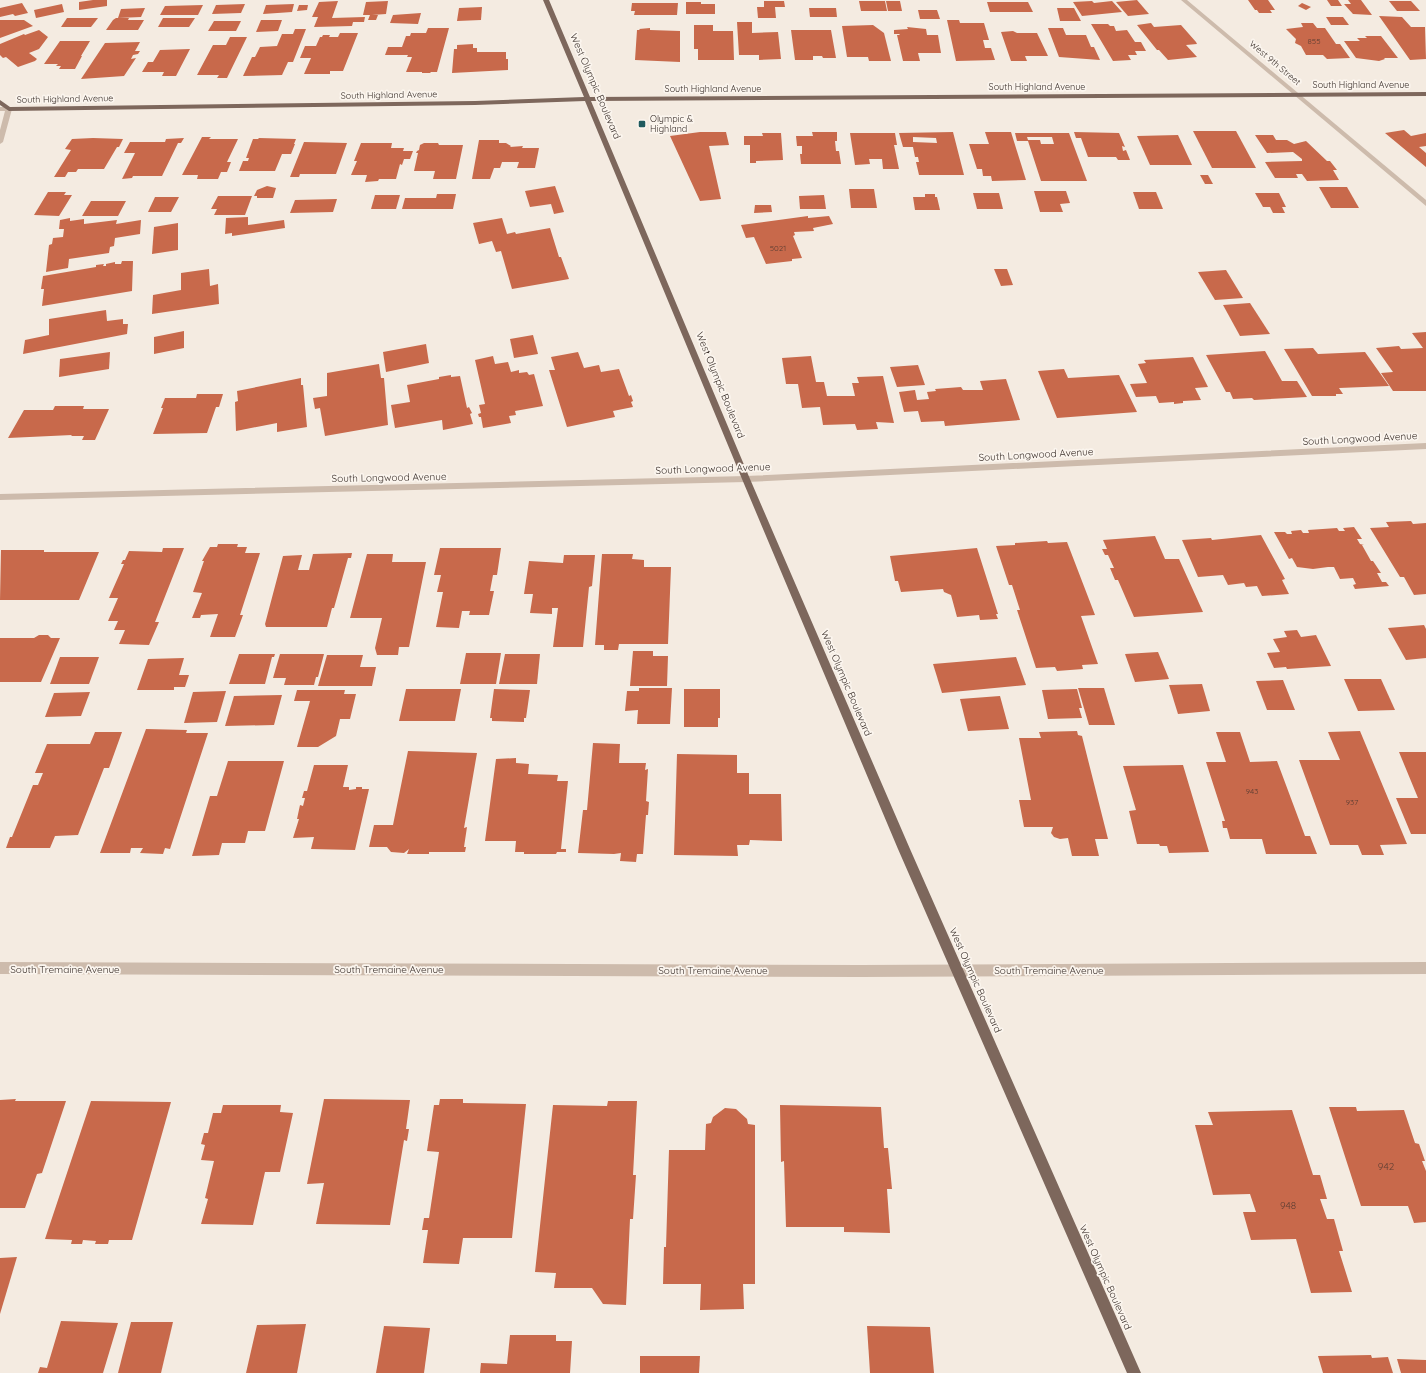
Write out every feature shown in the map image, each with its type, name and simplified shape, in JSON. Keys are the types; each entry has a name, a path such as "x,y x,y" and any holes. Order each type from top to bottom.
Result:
{"main road":[{"name":"West Olympic Boulevard","path":"546,0 586,99 746,479 904,849 1134,1373"},
{"name":"South Highland Avenue","path":"9,109 474,103 586,99 1426,94"},
{"path":"0,102 9,109"}],"street":[{"name":"West 9th Street","path":"1184,0 1298,94 1426,204"},
{"name":"South Highland Avenue","path":"0,109 9,109"},
{"path":"0,142 9,109"},
{"name":"South Longwood Avenue","path":"0,497 746,479 1426,446"},
{"name":"South Tremaine Avenue","path":"0,968 958,970 1426,968"}],"building":[{"path":"107,0 107,6 79,10 79,2"},
{"path":"1137,0 1149,14 1128,16 1116,2"},
{"path":"1248,0 1268,0 1275,10 1270,10 1272,13 1259,13"},
{"path":"1327,0 1338,0 1342,6 1331,6"},
{"path":"1348,0 1361,0 1372,15 1353,14 1344,4 1351,4"},
{"path":"338,1 332,18 365,17 364,22 353,22 352,26 314,27 318,17 312,17 319,2"},
{"path":"388,1 386,14 372,15 378,15 376,20 368,20 370,15 363,15 366,2"},
{"path":"764,1 784,1 785,7 775,7 776,18 758,18 757,7 764,7"},
{"path":"859,1 885,1 887,11 861,11"},
{"path":"886,1 900,1 902,11 888,11"},
{"path":"1092,1 1094,3 1112,1 1122,12 1082,16 1073,2"},
{"path":"1389,1 1411,1 1420,11 1397,11"},
{"path":"686,2 715,4 715,14 686,14"},
{"path":"987,2 1028,2 1033,12 990,12"},
{"path":"22,3 28,13 0,17 0,8"},
{"path":"632,3 678,3 677,15 634,15 635,11 631,11"},
{"path":"1302,3 1311,7 1306,10 1298,6"},
{"path":"62,4 64,12 36,18 34,10"},
{"path":"245,4 241,13 212,14 216,5"},
{"path":"294,4 292,12 263,14 266,5"},
{"path":"203,5 198,15 160,15 165,6"},
{"path":"299,5 308,5 307,10 297,11"},
{"path":"482,7 481,20 457,21 459,8"},
{"path":"145,8 141,17 118,18 121,9"},
{"path":"809,8 836,8 837,17 810,17"},
{"path":"1057,8 1074,8 1081,21 1060,21"},
{"path":"918,10 937,10 940,19 920,19"},
{"path":"421,13 418,24 390,23 393,15"},
{"path":"1379,16 1402,17 1411,27 1425,27 1426,59 1410,60"},
{"path":"1326,17 1343,17 1349,25 1331,25"},
{"path":"67,18 98,18 91,27 61,27"},
{"path":"116,18 144,20 138,30 106,30"},
{"path":"163,18 195,18 189,27 158,27"},
{"path":"0,20 24,20 33,26 0,38"},
{"path":"261,20 282,20 278,31 256,32"},
{"path":"947,20 959,20 960,23 984,23 989,40 983,40 985,48 991,48 995,60 956,61"},
{"path":"214,21 241,21 236,31 208,31"},
{"path":"737,22 752,22 752,33 778,32 781,59 759,60 759,55 739,55"},
{"path":"1151,23 1154,27 1181,25 1197,44 1186,45 1197,57 1168,60 1159,50 1157,50 1137,25"},
{"path":"1301,23 1313,23 1317,28 1325,28 1336,44 1340,44 1350,58 1327,59 1323,55 1306,55 1301,46 1295,43 1296,39 1286,29 1303,27"},
{"path":"1091,24 1108,24 1110,26 1114,26 1116,31 1127,30 1135,42 1141,42 1146,51 1135,51 1137,55 1128,55 1131,60 1113,61"},
{"path":"694,25 713,25 713,31 733,31 734,60 698,60 698,49 694,49"},
{"path":"873,25 884,33 891,61 869,61 868,57 847,57 842,26"},
{"path":"907,27 926,29 927,35 938,35 941,53 918,53 920,61 903,61 897,35 900,35 894,34 894,30 908,29"},
{"path":"428,28 449,28 437,72 406,72 412,57 407,57 408,55 385,55 388,47 402,47 406,36 410,36 411,33 426,33"},
{"path":"650,28 650,30 680,31 680,62 635,60 637,30"},
{"path":"1048,28 1063,28 1066,35 1086,35 1091,47 1094,47 1100,60 1059,57"},
{"path":"295,29 306,29 293,62 288,62 282,75 243,76 252,57 255,57 260,47 277,46 282,34 293,34"},
{"path":"39,30 48,37 39,49 29,53 37,59 35,61 18,67 6,57 3,58 0,55 0,44 24,34 25,35"},
{"path":"791,30 831,30 836,58 813,56 813,60 795,60"},
{"path":"1013,31 1017,33 1037,33 1048,56 1025,56 1027,61 1011,61 1001,32"},
{"path":"340,33 358,33 343,71 330,71 330,74 304,74 311,58 300,58 305,46 316,46 320,37 323,35 338,37"},
{"path":"1365,36 1381,36 1398,58 1384,58 1385,59 1379,61 1356,58 1344,41 1360,41 1357,38 1367,38"},
{"path":"230,37 247,37 227,78 217,78 219,75 197,75 213,45 226,45"},
{"path":"60,41 90,41 75,69 59,69 61,66 56,66 58,64 44,64"},
{"path":"140,42 135,51 140,51 138,54 133,55 131,59 136,58 124,76 81,79 105,43"},
{"path":"473,44 473,48 477,48 477,52 506,52 506,59 508,59 508,70 452,73 454,49 457,49 457,45"},
{"path":"190,49 176,76 162,76 164,72 142,72 148,62 153,62 160,50"},
{"path":"1404,130 1411,136 1426,133 1426,146 1419,147 1426,153 1426,167 1385,133"},
{"path":"1193,131 1236,131 1256,168 1212,168"},
{"path":"700,132 726,132 729,145 709,146 721,199 700,201 670,136"},
{"path":"812,132 837,132 837,141 835,141 836,151 839,151 841,164 801,164 800,154 802,154 802,146 797,146 796,136 813,136"},
{"path":"953,132 964,175 919,175 916,162 919,162 918,157 915,157 913,147 903,147 899,133","holes":["913,137 936,138 937,143 913,142"]},
{"path":"985,132 1011,132 1026,180 992,181 991,176 983,176 982,169 977,169 969,144 989,144"},
{"path":"1074,132 1119,133 1125,147 1122,146 1123,151 1126,150 1130,160 1118,160 1116,157 1088,157 1081,138 1076,138"},
{"path":"762,133 781,133 783,160 756,161 756,163 750,163 750,145 744,145 744,136 763,136"},
{"path":"850,133 895,133 897,145 894,145 899,169 883,169 882,159 869,159 870,164 855,165"},
{"path":"1015,133 1069,133 1087,181 1041,181 1028,141 1017,141","holes":["1027,137 1052,137 1054,144 1041,144 1040,140 1028,140"]},
{"path":"1178,135 1192,165 1150,165 1137,136"},
{"path":"1255,135 1273,135 1276,140 1287,140 1294,144 1306,141 1327,161 1330,161 1337,170 1333,170 1339,180 1307,181 1302,174 1296,174 1298,178 1275,178 1265,162 1302,161 1302,159 1293,152 1267,153"},
{"path":"202,137 211,137 209,139 238,139 227,162 231,162 227,172 221,172 218,179 197,179 198,175 182,175"},
{"path":"184,138 181,143 178,143 162,176 133,176 132,178 122,179 135,153 124,153 130,142 165,142 166,139"},
{"path":"72,139 123,139 104,169 78,169 76,172 68,172 65,177 54,177 71,150 65,149"},
{"path":"253,139 296,139 291,154 282,154 275,171 239,171 243,161 248,161 249,158 246,158"},
{"path":"479,140 499,140 499,143 506,143 511,146 510,147 523,146 522,148 539,148 535,168 517,168 519,162 502,162 500,168 494,168 490,179 472,179"},
{"path":"304,142 347,143 336,174 300,174 299,177 290,177"},
{"path":"361,143 392,143 391,148 404,148 403,151 413,151 410,159 404,159 402,165 400,164 396,179 379,179 378,181 365,182 367,175 351,175 357,161 354,161"},
{"path":"424,143 438,143 439,145 463,145 456,179 433,179 435,171 414,171 418,153 416,153 419,150 420,145"},
{"path":"1200,175 1208,175 1213,184 1205,184"},
{"path":"267,186 276,188 273,198 257,198 257,196 254,196 257,190"},
{"path":"555,186 564,212 554,214 551,204 530,207 525,191"},
{"path":"1319,187 1347,187 1359,208 1331,208"},
{"path":"849,189 874,189 877,208 851,208"},
{"path":"1034,191 1066,191 1070,203 1060,204 1063,212 1040,212"},
{"path":"48,192 66,192 64,195 72,195 59,216 34,215"},
{"path":"1133,192 1156,192 1163,209 1139,209"},
{"path":"973,193 999,193 1003,209 977,209"},
{"path":"1255,193 1279,193 1286,207 1282,207 1285,213 1273,213 1270,207 1263,207"},
{"path":"437,194 456,194 453,209 402,209 405,198 436,198"},
{"path":"925,194 935,194 940,210 915,210 913,197 925,197"},
{"path":"375,195 400,195 396,209 371,209"},
{"path":"824,195 826,209 800,209 799,196"},
{"path":"218,196 252,196 245,215 214,215 217,209 211,209"},
{"path":"155,197 179,197 171,212 148,212"},
{"path":"337,199 333,212 290,213 295,200"},
{"path":"91,201 126,201 118,216 82,216"},
{"path":"755,205 771,205 772,212 754,213"},
{"path":"808,216 808,218 829,216 833,224 813,228 814,231 794,232 795,235 793,236 802,258 792,259 792,261 766,264 754,237 746,238 741,225"},
{"path":"248,217 248,225 284,220 285,228 232,236 232,233 225,234 226,218"},
{"path":"70,218 70,221 84,219 84,224 117,220 116,224 141,220 140,234 115,238 114,246 110,247 109,253 69,259 68,268 46,272 49,245 52,244 53,238 63,237 64,229 59,229 60,220"},
{"path":"502,218 507,234 515,232 516,234 550,228 559,257 561,257 569,279 512,289 501,251 496,252 492,241 479,244 473,223"},
{"path":"178,223 178,250 152,254 154,227"},
{"path":"122,261 133,261 132,291 42,306 44,289 41,289 43,276 96,267 96,265 104,264 103,266 106,266 106,264 115,262 115,264 121,264"},
{"path":"209,269 210,286 218,284 219,304 152,314 153,295 181,290 181,273"},
{"path":"994,269 1007,269 1013,285 1001,286"},
{"path":"1226,270 1243,298 1215,300 1198,272"},
{"path":"1250,303 1270,334 1240,336 1223,305"},
{"path":"106,310 107,321 123,319 123,324 128,324 127,334 23,354 25,340 49,335 49,319"},
{"path":"184,331 184,348 154,354 154,337"},
{"path":"1426,332 1426,391 1393,391 1381,373 1393,372 1376,348 1399,346 1401,349 1423,348 1412,333"},
{"path":"533,335 538,354 514,358 510,339"},
{"path":"426,344 429,363 386,372 383,352"},
{"path":"1313,348 1318,354 1365,352 1389,386 1339,388 1343,394 1336,394 1336,396 1312,396 1284,349"},
{"path":"1265,351 1282,381 1297,381 1307,397 1254,400 1252,398 1233,399 1230,392 1226,392 1206,355"},
{"path":"110,352 109,369 59,377 60,359"},
{"path":"578,352 584,368 599,365 601,372 619,369 629,396 631,395 633,407 613,411 615,417 567,427 549,370 555,370 551,357"},
{"path":"493,356 495,364 508,362 511,372 519,370 519,373 527,372 529,375 534,374 543,406 515,411 516,415 509,416 511,423 483,428 481,417 479,417 478,414 481,413 479,405 485,404 475,360"},
{"path":"811,356 816,382 824,382 827,396 855,396 852,383 859,383 857,377 883,376 894,423 876,422 878,429 857,430 855,424 823,425 820,407 802,408 798,384 786,384 782,358"},
{"path":"1193,357 1208,387 1195,388 1201,400 1183,401 1183,403 1174,404 1174,402 1159,403 1156,396 1136,397 1130,384 1147,383 1138,364 1146,363 1144,360"},
{"path":"379,364 381,378 384,378 388,425 325,436 320,408 315,409 313,398 327,396 327,373"},
{"path":"918,365 925,385 897,387 890,367"},
{"path":"1064,369 1068,378 1119,375 1137,412 1057,418 1038,371"},
{"path":"451,375 451,377 460,376 467,408 469,407 472,413 470,414 473,424 443,430 442,420 395,428 391,405 410,402 407,385 439,379 439,377"},
{"path":"301,378 307,427 277,432 277,423 236,431 235,402 238,401 237,391"},
{"path":"1006,379 1020,420 945,426 944,421 921,422 918,411 904,412 899,392 915,390 917,400 929,399 927,392 936,391 935,389 961,387 963,390 983,390 980,381"},
{"path":"197,394 223,394 219,407 216,407 207,433 153,434 163,408 161,408 165,398 196,398"},
{"path":"55,406 84,406 83,409 109,409 95,440 82,440 84,436 71,436 72,435 8,438 24,410 53,410"},
{"path":"1411,521 1413,524 1426,523 1426,594 1414,595 1404,577 1400,577 1370,528 1389,527 1386,522"},
{"path":"1354,527 1362,539 1357,539 1360,544 1364,545 1362,545 1371,561 1373,561 1381,573 1377,573 1382,582 1386,582 1389,586 1355,589 1353,585 1356,584 1353,578 1340,579 1334,567 1313,569 1297,567 1292,558 1289,559 1274,532 1285,532 1287,534 1292,534 1291,531 1301,530 1303,533 1309,533 1308,530 1337,528 1339,531 1345,531 1343,528"},
{"path":"1261,535 1285,579 1282,580 1289,594 1262,596 1257,586 1246,587 1244,583 1228,585 1223,575 1198,577 1182,540 1211,538 1212,540"},
{"path":"1155,536 1165,559 1179,559 1203,612 1134,617 1118,580 1115,580 1110,568 1114,568 1108,555 1105,555 1102,549 1107,549 1103,540"},
{"path":"1047,541 1048,543 1067,542 1095,615 1081,616 1098,664 1082,665 1083,669 1057,671 1055,667 1036,668 1017,610 1020,610 1012,585 1009,585 996,546"},
{"path":"218,544 238,544 237,547 247,547 245,553 260,553 240,615 243,615 235,637 210,637 218,614 201,615 200,618 192,618 202,593 193,592 204,561 202,561 210,547 217,547"},
{"path":"163,548 184,548 155,622 159,622 149,645 119,644 125,630 114,630 118,621 108,621 118,598 109,598 124,564 121,564 123,560 125,560 129,551 162,552"},
{"path":"440,548 501,548 497,575 493,575 490,591 494,591 489,615 469,615 470,611 462,611 459,628 436,627 443,592 437,592 441,575 434,575"},
{"path":"977,548 998,614 996,614 998,619 980,620 979,615 957,617 951,595 944,592 943,589 901,592 898,581 895,581 890,556"},
{"path":"1,550 99,552 79,600 0,600"},
{"path":"352,553 351,558 348,558 327,627 266,627 265,624 283,556 302,555 298,570 309,570 313,554"},
{"path":"367,554 393,554 392,562 426,562 409,647 399,647 398,655 377,655 375,648 382,618 350,618"},
{"path":"602,554 633,554 632,559 644,560 644,567 671,567 668,644 619,644 618,650 604,650 604,645 595,645"},
{"path":"564,555 595,555 592,586 589,587 583,647 553,647 558,608 552,608 552,614 530,613 533,594 524,594 529,561 563,563"},
{"path":"1424,625 1426,629 1426,658 1406,660 1388,628"},
{"path":"1297,630 1301,637 1316,635 1331,666 1287,669 1286,667 1274,668 1267,653 1280,652 1273,639 1287,637 1284,631"},
{"path":"39,635 48,635 51,638 60,638 41,682 0,682 0,638 34,638"},
{"path":"633,651 653,651 653,656 668,656 667,686 630,686"},
{"path":"1158,652 1169,679 1135,682 1125,654"},
{"path":"466,653 501,653 496,684 460,684"},
{"path":"239,654 275,654 274,657 272,657 265,684 229,684"},
{"path":"280,654 324,654 318,677 316,677 314,685 284,685 286,678 273,678"},
{"path":"505,654 540,654 537,684 499,684"},
{"path":"327,655 363,655 360,667 376,667 372,686 318,686"},
{"path":"60,657 99,657 89,684 50,684"},
{"path":"1016,657 1026,685 942,693 933,664"},
{"path":"184,658 179,675 189,675 185,687 174,687 174,690 137,690 148,659"},
{"path":"1344,679 1381,679 1395,710 1358,711"},
{"path":"1283,680 1295,710 1267,710 1256,681"},
{"path":"1202,684 1210,711 1178,714 1169,685"},
{"path":"639,688 672,688 670,724 637,724 638,710 625,711 627,691 639,691"},
{"path":"1078,688 1104,688 1115,725 1089,725"},
{"path":"406,689 461,689 455,721 399,721"},
{"path":"494,689 530,690 526,718 524,718 524,722 492,721 492,718 490,718"},
{"path":"684,689 720,689 720,718 718,718 718,727 684,727"},
{"path":"1077,689 1082,708 1079,708 1082,718 1048,719 1042,690"},
{"path":"297,690 345,690 344,694 356,694 350,719 340,719 336,736 318,747 297,747 310,701 294,701"},
{"path":"226,691 217,722 184,723 193,692"},
{"path":"90,692 81,716 45,717 54,693"},
{"path":"282,695 274,725 225,726 234,696"},
{"path":"1000,696 1009,729 968,731 960,699"},
{"path":"146,729 187,730 186,733 208,733 170,849 165,848 163,854 140,853 143,848 131,848 130,853 100,853"},
{"path":"1077,731 1078,735 1082,736 1108,839 1095,839 1099,856 1072,856 1068,838 1060,839 1054,837 1051,833 1053,827 1024,827 1019,800 1031,800 1019,738 1041,738 1039,732"},
{"path":"1360,731 1407,844 1380,845 1384,855 1362,855 1358,845 1330,845 1299,760 1340,760 1328,732"},
{"path":"95,732 122,732 109,768 104,768 78,835 55,836 50,848 6,848 33,785 38,785 43,773 35,773 47,744 90,744"},
{"path":"1216,732 1240,732 1250,762 1277,761 1305,836 1310,836 1317,854 1266,854 1262,839 1230,839 1227,828 1223,828 1222,821 1225,821 1206,762 1226,762"},
{"path":"593,743 620,744 619,763 646,763 645,770 648,769 646,801 649,802 648,815 646,815 643,854 637,854 636,862 620,861 621,853 578,853 583,810 587,810"},
{"path":"408,751 477,753 464,828 467,827 464,847 466,847 465,852 429,852 429,854 407,854 409,849 404,853 391,852 387,847 369,847 374,825 393,825"},
{"path":"1399,752 1426,752 1426,834 1411,834 1396,798 1418,798"},
{"path":"677,754 737,755 737,773 749,773 749,794 781,794 782,841 750,840 749,845 737,845 738,856 674,855"},
{"path":"516,758 516,763 529,764 528,774 558,775 557,781 568,781 561,849 566,849 566,852 557,852 556,854 524,854 524,852 515,852 516,841 485,841 496,759"},
{"path":"228,761 284,761 265,831 248,831 245,843 222,843 219,855 192,856 210,796 217,796"},
{"path":"314,765 348,765 343,787 349,787 349,790 356,789 356,787 369,789 355,850 311,849 314,837 293,838 299,819 297,819 300,805 303,806 305,798 302,798 304,791 307,791"},
{"path":"1183,765 1209,852 1169,853 1167,846 1160,846 1159,844 1137,844 1129,811 1136,810 1123,766"},
{"path":"16,1099 15,1101 66,1101 42,1173 37,1174 25,1208 0,1208 0,1100"},
{"path":"324,1099 410,1100 406,1129 409,1129 407,1141 404,1140 390,1225 316,1224 324,1183 307,1184"},
{"path":"440,1099 463,1099 463,1103 526,1104 512,1238 463,1238 459,1264 423,1263 428,1230 422,1230 424,1218 429,1218 439,1152 427,1151 434,1105 439,1105"},
{"path":"91,1101 171,1102 132,1240 109,1240 108,1244 95,1244 96,1241 83,1240 82,1244 71,1244 72,1240 45,1239"},
{"path":"608,1101 637,1101 633,1175 636,1175 633,1219 630,1219 626,1305 603,1304 592,1288 554,1288 556,1273 535,1272 553,1105 607,1106"},
{"path":"223,1105 281,1105 280,1112 293,1113 280,1172 265,1172 253,1225 201,1224 208,1199 205,1198 214,1161 201,1160 205,1145 201,1144 204,1133 208,1133 213,1113 221,1113"},
{"path":"780,1105 881,1107 884,1148 888,1148 892,1189 887,1189 890,1233 844,1232 844,1227 786,1227 784,1161 781,1162"},
{"path":"1329,1107 1356,1107 1357,1111 1404,1110 1415,1143 1419,1144 1425,1161 1422,1161 1426,1171 1426,1222 1414,1223 1408,1206 1361,1206"},
{"path":"725,1108 736,1109 747,1119 748,1124 755,1125 755,1284 743,1284 744,1309 700,1310 701,1284 663,1284 664,1247 666,1247 669,1150 705,1150 706,1124 711,1123 713,1117"},
{"path":"1292,1110 1313,1175 1320,1175 1327,1199 1320,1199 1327,1219 1334,1219 1343,1251 1339,1251 1352,1292 1311,1293 1296,1239 1251,1240 1243,1212 1256,1212 1250,1194 1213,1195 1195,1125 1213,1125 1208,1112"},
{"path":"17,1257 0,1314 0,1258"},
{"path":"61,1321 118,1323 103,1373 38,1373 40,1367 47,1368"},
{"path":"131,1322 173,1322 161,1373 118,1373"},
{"path":"306,1324 297,1373 246,1373 257,1325"},
{"path":"384,1326 430,1328 424,1373 376,1373"},
{"path":"867,1326 930,1327 934,1373 870,1373"},
{"path":"510,1335 556,1335 556,1341 572,1341 570,1373 480,1373 481,1363 507,1364"},
{"path":"1371,1355 1372,1358 1388,1357 1393,1373 1323,1373 1318,1356"},
{"path":"640,1356 700,1356 699,1373 640,1373"},
{"path":"1397,1359 1426,1360 1426,1373 1401,1373"}],"place":[{"name":"Olympic & Highland","path":"642,124"}]}
